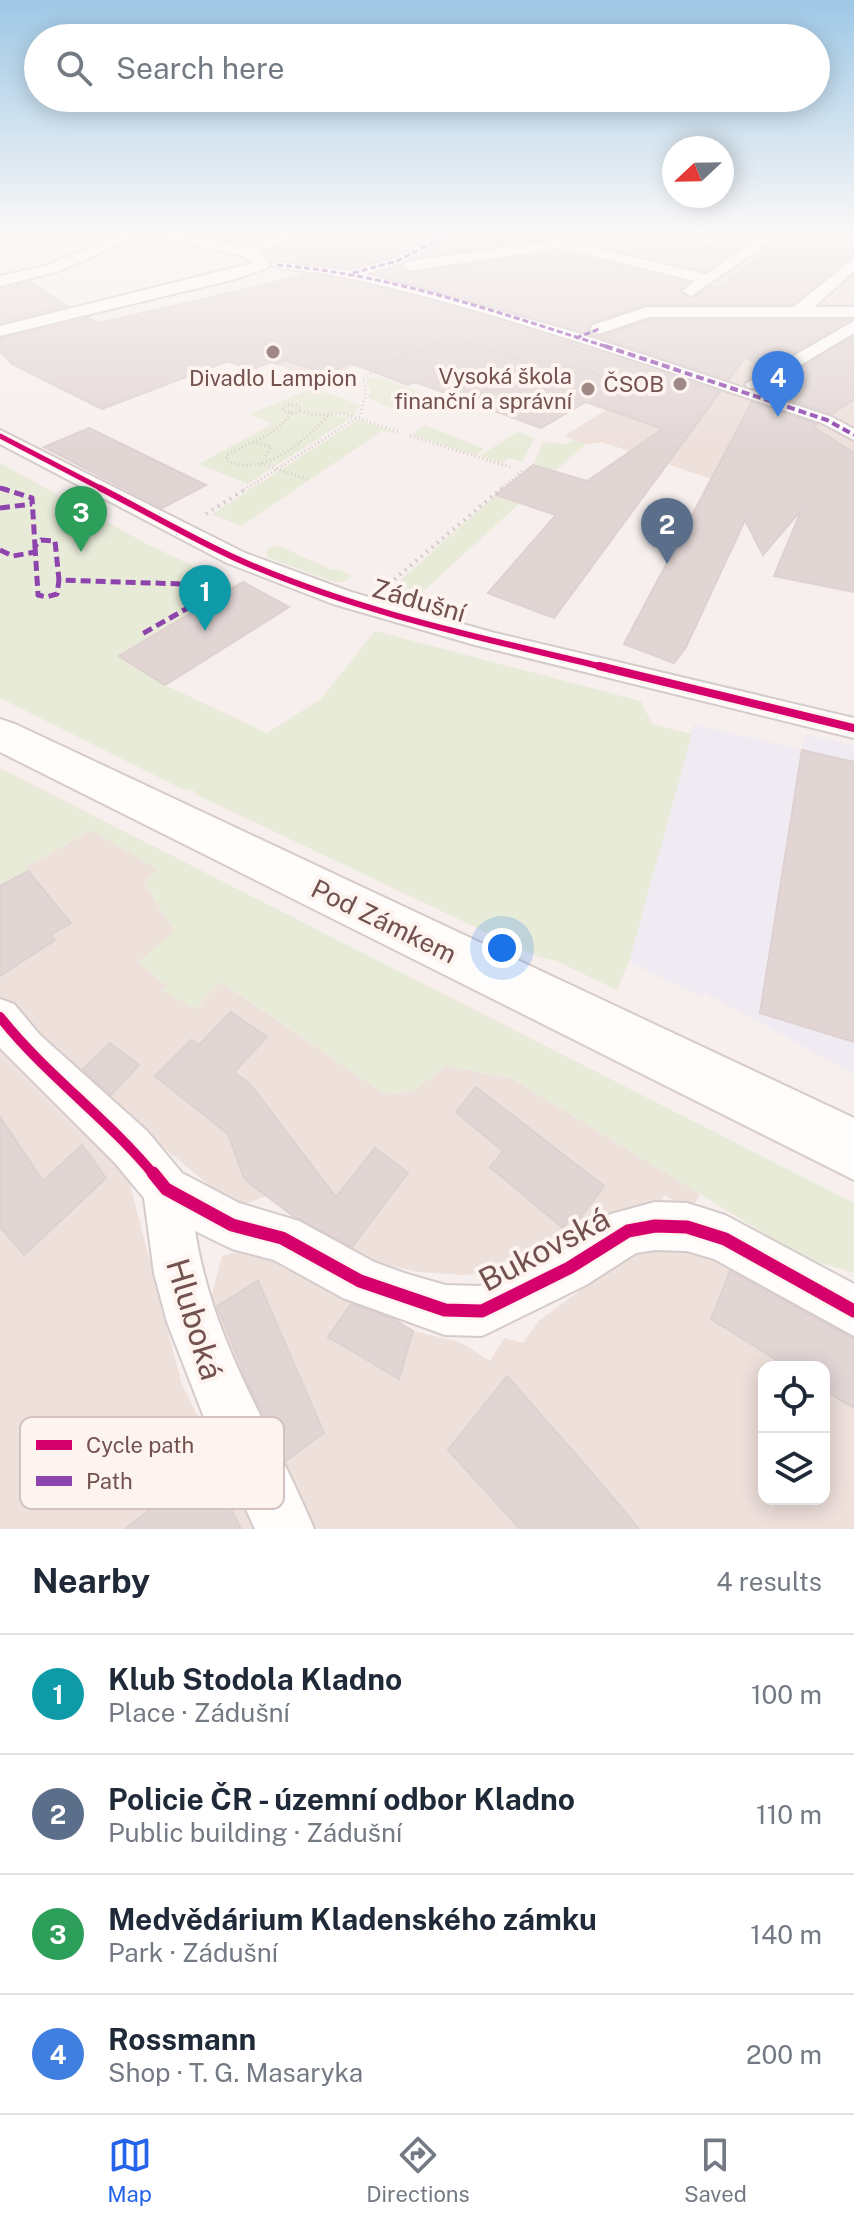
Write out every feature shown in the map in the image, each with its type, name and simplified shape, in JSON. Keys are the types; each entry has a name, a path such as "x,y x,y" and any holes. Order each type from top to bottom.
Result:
{"main road":[{"name":"Pod Zámkem","path":"0,734 854,1150"}],"street":[{"path":"0,331 107,305"},
{"path":"468,305 748,388 852,431"},
{"path":"653,312 664,305"},
{"path":"798,312 806,305"},
{"path":"579,339 636,314 653,312 854,312"},
{"path":"748,388 854,326"},
{"name":"Zádušní","path":"0,436 262,569 365,605 485,639 854,728"},
{"name":"Bukovská","path":"0,1017 25,1048 131,1147 166,1189 232,1225 282,1238 360,1281 445,1310 482,1311 569,1268 628,1231 655,1226 687,1227 725,1239 854,1311"},
{"name":"Hluboká","path":"166,1189 174,1252 191,1320 229,1417"},
{"name":"Hluboká","path":"275,1509 285,1529"}],"path":[{"path":"180,530 356,418 364,409 366,389 363,382 383,364 452,337 528,362 544,360 594,373 578,351 579,339"},
{"path":"300,411 297,405 282,408 291,413 300,411 356,418 400,432"},
{"path":"291,413 279,431 230,453 226,460 237,466 260,463 302,443 330,414"},
{"path":"410,436 510,467"},
{"path":"252,443 271,447 260,463"},
{"path":"476,456 486,450"},
{"path":"260,463 309,480"},
{"path":"365,605 522,471"}],"shaded area":[{"path":"232,305 854,305 854,527 602,442 586,444 564,436 662,375 365,359 322,383 277,364"},
{"path":"694,724 801,750 806,734 854,746 854,1074 704,992 701,997 629,962"},
{"path":"92,830 159,870 144,882 174,931 168,986 162,990 195,1009 221,982 386,1095 415,1090 446,1066 511,1078 700,1194 690,1212 665,1195 655,1213 533,1268 464,1275 418,1272 345,1255 267,1196 236,1207 38,1045 0,998 0,886 27,871 25,867"},
{"path":"0,1037 126,1169 182,1385 198,1417 20,1417 20,1509 246,1509 256,1529 0,1529"},
{"path":"675,1243 714,1252 854,1335 854,1529 313,1529 284,1467 284,1417 261,1417 209,1306 222,1256 252,1248 309,1271 413,1331 460,1342 490,1361 504,1338 523,1343 539,1321 621,1260"}],"green space":[{"path":"371,377 430,396 399,412 367,397 371,392 366,381"},
{"path":"313,388 360,405 354,416 334,413 333,416 351,418 275,466 264,465 272,468 248,484 199,464 272,424 250,414"},
{"path":"358,420 398,433 382,431 241,526 212,514"},
{"path":"425,425 484,449 475,455 412,435"},
{"path":"519,431 534,439 522,462 508,458 502,463 480,456"},
{"path":"573,440 586,444 555,471 533,465 543,442 565,444"},
{"path":"0,463 147,544 236,586 120,656 165,685 267,733 321,699 375,631 641,701 652,724 692,734 629,962 617,990 556,961 538,957 197,795 192,789 186,791 0,698"},
{"path":"496,495 520,503 407,606 379,599"},
{"path":"277,545 332,570 340,569 352,577 334,582 267,557 268,549"},
{"path":"0,768 854,1203 854,1273 804,1258 511,1078 446,1066 415,1090 386,1095 221,982 195,1009 161,990 167,986 138,962 174,931 144,881 158,870 91,830 26,867 28,871 0,886"}],"building":[{"path":"0,305 67,306 0,323"},
{"path":"176,305 444,305 720,392 554,618 488,593 556,515 496,495 533,465 587,481 663,429 586,402 541,428 415,382 408,385 350,363 330,375 285,360 251,370 228,361 102,409 12,364 0,351 0,339 88,318 99,323"},
{"path":"486,305 643,305 592,322 587,330 597,337"},
{"path":"650,320 848,321 764,369 745,357 729,380 598,337"},
{"path":"854,336 854,399 832,414 762,391"},
{"path":"752,402 817,424 813,427 854,453 854,592 774,576 802,509 763,555 745,520 686,647 674,663 624,644"},
{"path":"89,428 206,485 162,508 44,447"},
{"path":"243,582 289,607 165,685 119,656"},
{"path":"802,750 854,762 854,1042 760,1013"},
{"path":"28,871 71,923 51,935 55,940 0,976 0,886"},
{"path":"231,1012 267,1037 234,1072 250,1084 336,1197 375,1148 408,1173 352,1247 293,1216 248,1182 228,1134 155,1076 191,1040 199,1045"},
{"path":"110,1043 139,1065 111,1095 83,1069"},
{"path":"476,1087 604,1186 578,1221 573,1216 563,1228 490,1167 503,1151 456,1112"},
{"path":"0,1117 43,1181 82,1145 106,1178 24,1255 0,1227"},
{"path":"730,1271 854,1339 854,1408 830,1394 830,1361 778,1361 711,1319"},
{"path":"258,1281 324,1433 286,1461 284,1417 265,1417 217,1306"},
{"path":"351,1304 393,1319 413,1331 399,1379 328,1337"},
{"path":"507,1376 639,1529 520,1529 448,1450"},
{"path":"151,1509 231,1509 241,1529 125,1529"}],"marked path":[{"path":"469,305 654,362 827,420 854,435"},
{"path":"576,338 599,329"},
{"path":"0,488 32,498 35,546 41,540 55,541 59,580 214,585 200,601 142,634"},
{"path":"0,508 32,504"},
{"path":"35,546 38,595 46,597 57,594 59,580"},
{"path":"0,550 13,556 35,552"}],"cycle path":[{"path":"0,436 236,558 342,598 485,639 854,728"},
{"path":"0,1017 25,1048 131,1147 166,1189 232,1225 282,1238 360,1281 404,1298 445,1310 482,1311 569,1268 628,1231 655,1226 687,1227 725,1239 854,1311"}],"place":[{"name":"Divadlo Lampion","path":"273,352"},
{"name":"ČSOB","path":"680,384"},
{"name":"Vysoká škola finanční a správní","path":"588,389"},
{"name":"Rossmann","path":"778,417"},
{"name":"Medvědárium Kladenského zámku","path":"81,552"},
{"name":"Policie ČR - územní odbor Kladno","path":"667,564"},
{"name":"Klub Stodola Kladno","path":"205,631"}]}
